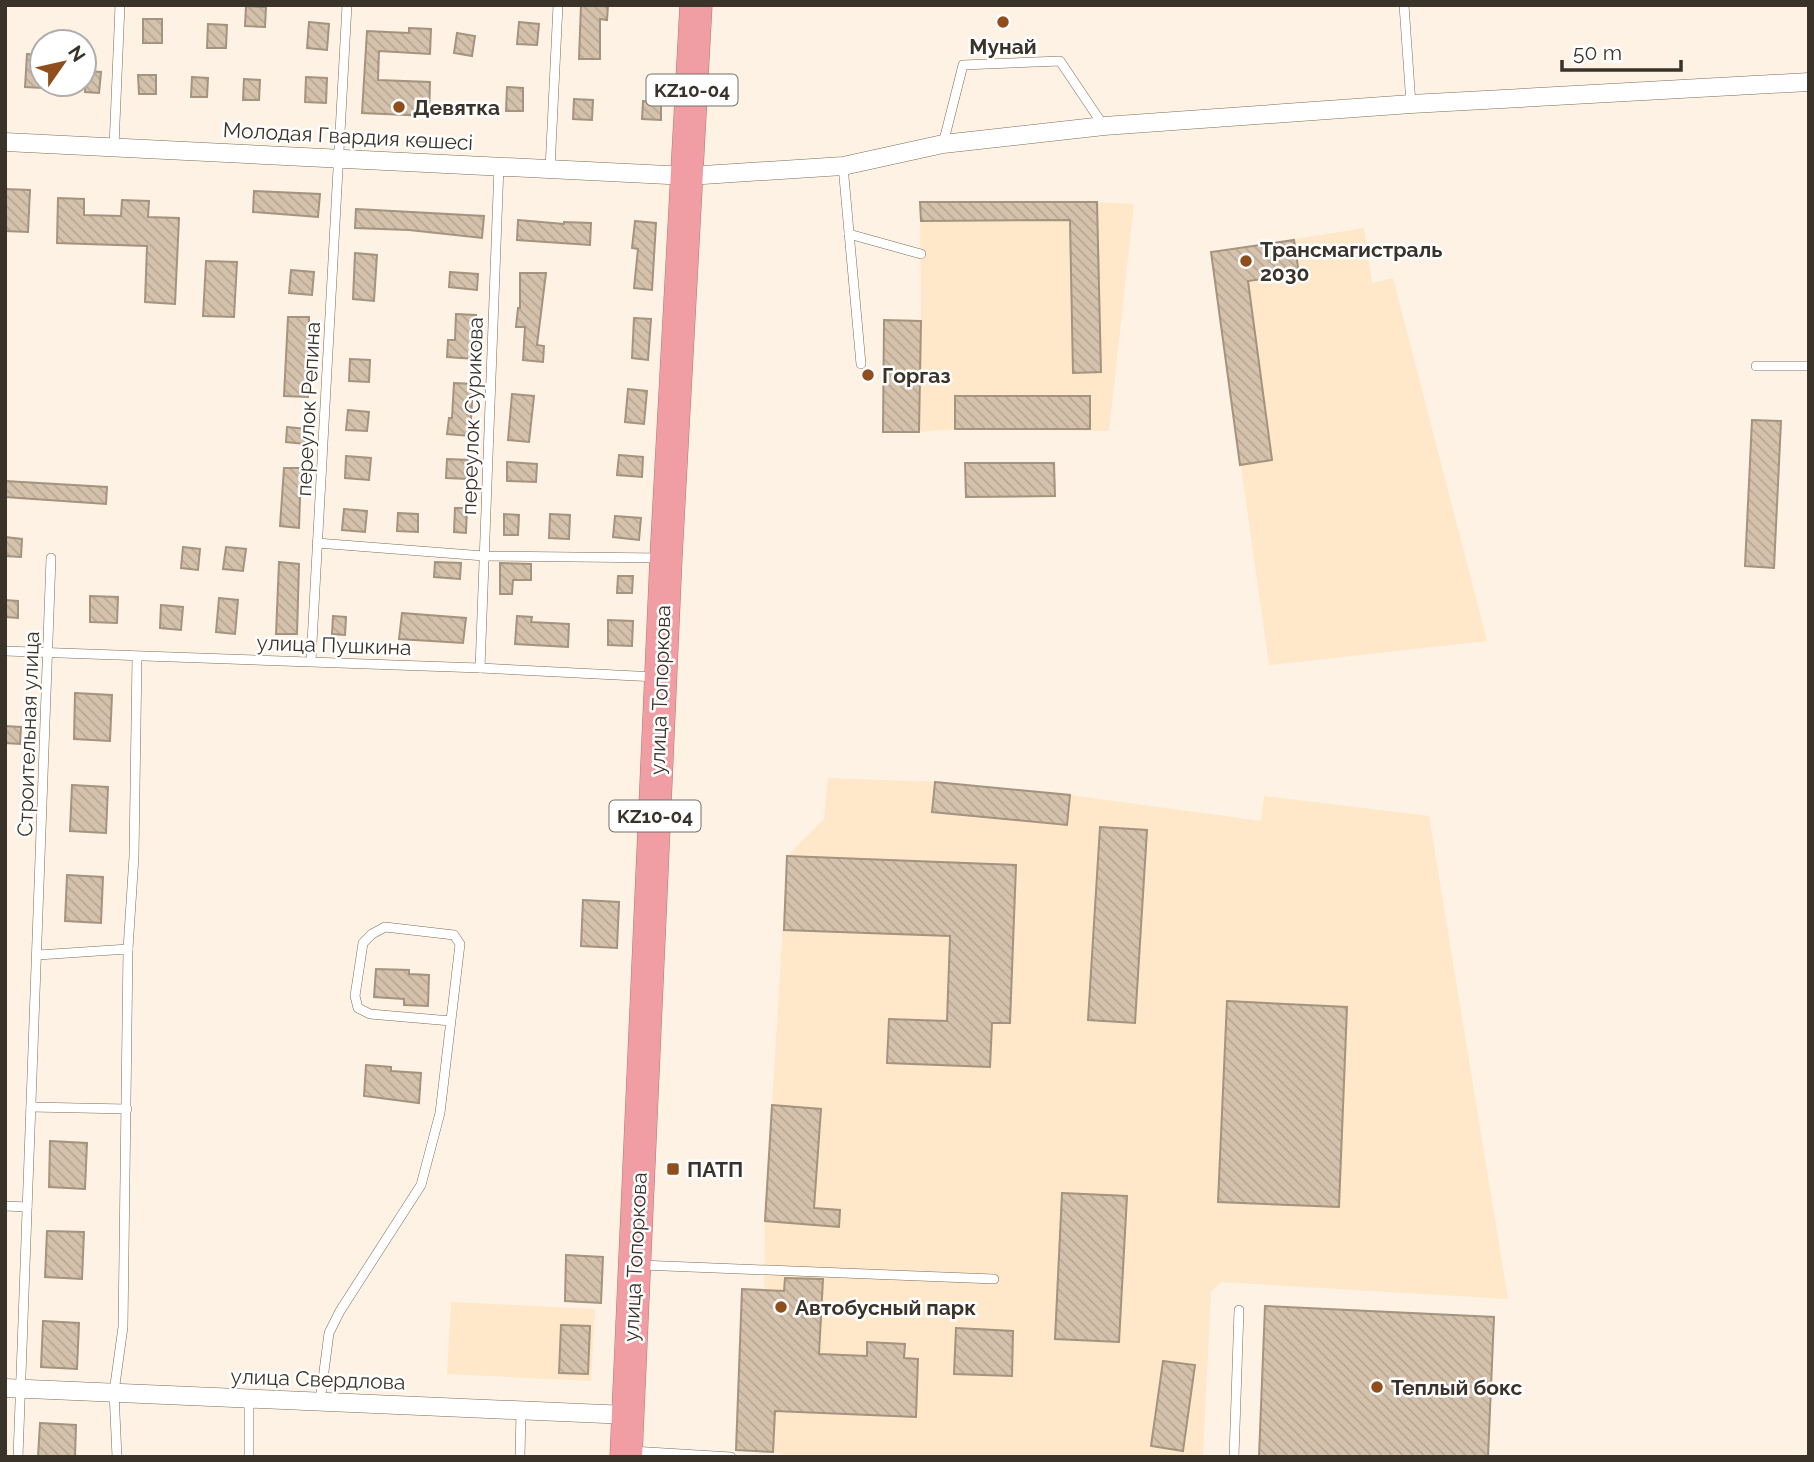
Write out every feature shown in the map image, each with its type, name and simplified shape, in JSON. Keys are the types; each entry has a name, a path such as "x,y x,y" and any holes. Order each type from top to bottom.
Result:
{"highway":[{"name":"KZ10-04","path":"688,176 696,5"},
{"name":"улица Топоркова","path":"626,1454 666,558 688,176"}],"street":[{"name":"Молодая Гвардия көшесі","path":"5,142 688,176 843,166 943,144 1104,126 1411,104 1809,82"},
{"name":"улица Свердлова","path":"13,1388 628,1415"}],"lane":[{"path":"114,148 120,5"},
{"name":"переулок Репина","path":"311,661 347,5"},
{"path":"550,169 558,5"},
{"path":"1404,5 1411,104"},
{"path":"943,144 962,65 1060,61 1104,126"},
{"name":"переулок Сурикова","path":"480,668 499,166"},
{"path":"843,166 861,364"},
{"path":"849,234 921,254"},
{"path":"1756,366 1809,366"},
{"path":"317,543 484,555 666,558"},
{"name":"Строительная улица","path":"18,1457 13,1388 27,1207 51,558"},
{"name":"улица Пушкина","path":"5,651 311,661 661,677"},
{"path":"117,1457 114,1392 123,1327 128,949 134,856 137,657"},
{"path":"320,1402 329,1334 340,1311 421,1185 440,1113 451,1021 460,944 454,935 385,927 363,943 355,996 358,1008 370,1014 451,1021"},
{"path":"38,955 128,949"},
{"path":"31,1107 127,1109"},
{"path":"5,1206 27,1207"},
{"path":"635,1265 994,1279"},
{"path":"1234,1457 1239,1310"},
{"path":"249,1399 249,1457"},
{"path":"520,1457 521,1410"},
{"path":"626,1454 731,1457"}],"shaded area":[{"path":"920,202 1134,204 1109,431 955,429 883,432 884,320 921,320"},
{"path":"1364,228 1372,283 1393,278 1487,641 1269,665 1211,253"},
{"name":"Автобусный парк","path":"828,778 935,782 1070,795 1261,821 1264,796 1429,816 1508,1299 1221,1282 1211,1292 1203,1457 796,1457 773,1452 778,1337 741,1335 742,1289 764,1290 765,1221 787,856 824,819"},
{"path":"451,1302 595,1309 591,1381 447,1374"}],"building":[{"path":"581,5 608,5 607,20 600,19 600,59 579,59"},
{"path":"246,6 266,7 265,27 245,26"},
{"path":"143,19 162,19 162,43 143,43"},
{"path":"309,22 329,24 327,50 307,48"},
{"path":"519,22 539,24 537,45 517,44"},
{"path":"208,24 227,25 226,48 207,48"},
{"path":"409,28 431,29 430,54 379,51 378,80 430,82 429,116 362,113 367,31 409,33"},
{"path":"457,33 475,36 472,56 454,53"},
{"path":"27,54 28,54 28,87 25,87"},
{"path":"98,72 101,72 98,93"},
{"path":"138,75 156,75 156,94 139,94"},
{"path":"192,77 208,78 207,97 191,97"},
{"path":"306,77 327,78 326,103 305,102"},
{"path":"244,79 260,80 259,100 243,100"},
{"path":"507,87 523,88 523,111 506,111"},
{"path":"574,99 593,100 592,120 573,119"},
{"path":"643,101 661,102 661,120 642,119"},
{"path":"5,189 30,190 28,232 5,231"},
{"path":"254,191 320,194 318,217 253,212"},
{"path":"58,198 84,199 84,215 121,216 122,200 149,201 148,217 179,218 175,304 145,302 147,246 57,243"},
{"path":"920,202 1097,202 1101,372 1073,373 1070,220 921,221"},
{"path":"356,209 484,216 482,238 409,230 355,228"},
{"path":"518,220 564,224 591,223 590,245 517,240"},
{"path":"635,221 656,223 652,290 634,288 638,249 632,248"},
{"path":"1294,240 1299,274 1248,281 1272,460 1240,465 1211,252"},
{"path":"355,253 377,255 374,301 353,299"},
{"path":"206,261 237,262 234,317 203,316"},
{"path":"291,270 314,272 312,295 289,293"},
{"path":"450,272 478,274 477,290 449,287"},
{"path":"520,273 546,273 537,345 544,346 543,362 523,360 525,327 516,327 520,308"},
{"path":"456,314 476,315 475,359 447,357 448,340 455,340"},
{"path":"288,317 309,317 308,397 284,396"},
{"path":"634,318 651,319 648,360 632,358"},
{"path":"884,320 921,321 919,432 883,432"},
{"path":"350,359 370,360 369,382 349,381"},
{"path":"454,383 473,384 470,436 447,434 449,418 452,418"},
{"path":"628,389 647,391 644,424 625,422"},
{"path":"512,394 534,396 529,442 508,440"},
{"path":"955,396 1090,396 1090,429 955,429"},
{"path":"348,410 369,412 367,431 346,430"},
{"path":"1752,420 1781,421 1774,568 1745,566"},
{"path":"287,427 306,429 305,444 286,442"},
{"path":"619,455 643,457 642,477 617,475"},
{"path":"346,456 371,458 369,480 345,478"},
{"path":"447,459 470,460 469,479 446,478"},
{"path":"507,462 537,464 536,482 507,481"},
{"path":"965,463 1054,463 1055,496 966,497"},
{"path":"284,468 301,468 299,528 280,526"},
{"path":"5,481 107,487 106,504 5,497"},
{"path":"455,508 467,508 466,533 454,532"},
{"path":"344,509 367,511 365,532 342,530"},
{"path":"398,513 418,514 418,532 397,531"},
{"path":"504,514 519,515 518,535 504,535"},
{"path":"550,514 570,515 569,539 549,538"},
{"path":"615,516 641,518 639,540 613,537"},
{"path":"5,537 22,539 21,557 5,556"},
{"path":"183,547 200,549 198,570 181,568"},
{"path":"226,547 246,549 243,571 223,569"},
{"path":"279,562 299,564 297,634 276,634"},
{"path":"435,562 461,563 460,579 434,577"},
{"path":"500,563 531,564 531,580 513,580 512,594 500,594"},
{"path":"618,576 633,576 632,593 617,593"},
{"path":"90,596 118,597 117,623 90,622"},
{"path":"219,598 238,600 235,634 216,632"},
{"path":"5,600 18,601 18,618 5,617"},
{"path":"161,605 183,607 181,630 160,628"},
{"path":"402,613 466,618 463,643 399,639"},
{"path":"333,616 346,617 345,635 332,634"},
{"path":"517,616 532,617 531,622 569,624 568,647 515,644"},
{"path":"608,620 633,621 632,646 608,645"},
{"path":"75,693 112,695 110,741 74,739"},
{"path":"5,726 21,727 20,744 5,743"},
{"path":"935,782 1070,795 1067,825 932,812"},
{"path":"72,785 108,787 106,833 70,831"},
{"path":"1100,827 1147,830 1135,1023 1088,1020"},
{"path":"787,856 1016,865 1010,1023 992,1023 990,1067 887,1063 889,1019 947,1021 950,936 784,930"},
{"path":"67,875 103,877 101,923 65,921"},
{"path":"583,900 619,902 617,948 581,946"},
{"path":"376,969 409,970 409,974 429,975 428,1006 404,1005 404,999 374,997"},
{"path":"1227,1001 1347,1007 1339,1207 1218,1202"},
{"path":"366,1065 391,1067 391,1071 421,1073 419,1103 364,1096"},
{"path":"772,1105 821,1109 814,1208 840,1210 839,1227 765,1221"},
{"path":"50,1141 87,1143 85,1189 49,1187"},
{"path":"1062,1193 1127,1196 1119,1342 1055,1339"},
{"path":"47,1231 84,1232 82,1279 45,1277"},
{"path":"566,1255 603,1257 601,1303 565,1301"},
{"path":"785,1278 823,1279 819,1354 867,1356 867,1342 905,1344 904,1358 918,1359 916,1417 775,1411 773,1452 736,1450 742,1289 784,1291"},
{"name":"Теплый бокс","path":"1265,1306 1494,1317 1488,1457 1259,1457"},
{"path":"43,1321 79,1323 77,1369 41,1367"},
{"path":"561,1325 590,1326 588,1374 559,1373"},
{"path":"956,1328 1013,1331 1012,1376 954,1374"},
{"path":"1163,1361 1195,1365 1183,1451 1151,1446"},
{"path":"40,1423 76,1425 75,1457 38,1457"}],"place":[{"name":"Мунай","path":"1003,22"},
{"name":"Девятка","path":"399,107"},
{"name":"Трансмагистраль 2030","path":"1246,261"},
{"name":"Горгаз","path":"868,375"},
{"name":"ПАТП","path":"673,1169"},
{"name":"Автобусный парк","path":"781,1307"},
{"name":"Теплый бокс","path":"1377,1387"}]}
